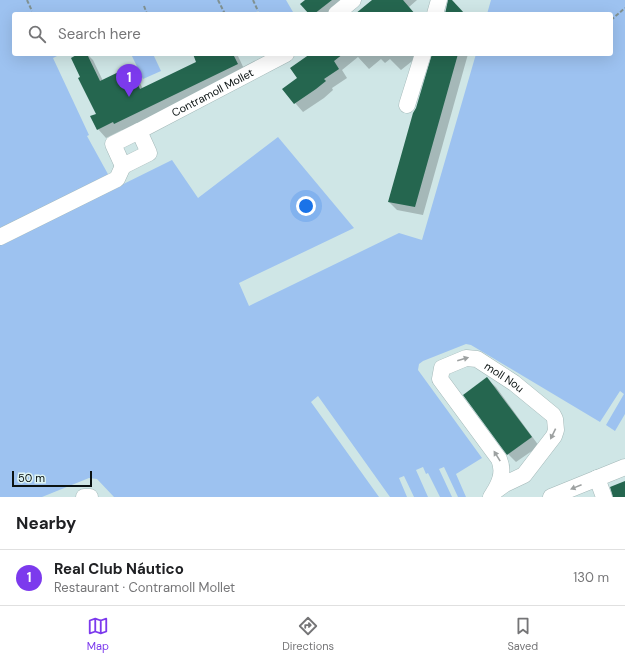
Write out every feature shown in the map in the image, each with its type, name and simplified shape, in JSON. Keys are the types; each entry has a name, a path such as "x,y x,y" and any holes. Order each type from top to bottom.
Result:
{"street":[{"path":"338,12 353,0"},
{"path":"436,12 439,0"},
{"name":"Contramoll Mollet","path":"123,166 113,144 282,56"},
{"path":"407,105 422,56"},
{"path":"0,237 117,179 123,166 149,153 139,131"},
{"name":"moll Nou","path":"466,358 474,358 481,361 514,383 553,415 557,423 554,436 524,475 505,484 493,494 502,472 499,459 440,379 442,368 466,358"},
{"path":"551,497 625,467"},
{"path":"597,478 604,497"},
{"path":"84,497 90,497"}],"path":[{"path":"27,0 32,11"},
{"path":"218,0 224,12"},
{"path":"253,0 258,11"},
{"path":"144,6 146,12"},
{"path":"613,18 625,8"}],"water":[{"path":"0,0 286,0 293,12 12,12 12,56 57,56 53,58 89,135 87,136 109,176 0,230"},
{"path":"491,0 625,0 625,414 615,431 606,425 624,394 620,391 600,422 471,345 466,344 423,361 419,364 418,370 482,458 456,474 466,497 458,497 444,467 439,469 452,497 440,497 428,473 426,474 423,467 416,470 428,497 414,497 404,476 399,478 407,497 390,497 318,396 311,402 379,497 114,497 97,479 89,478 42,497 0,497 0,245 172,160 198,198 278,137 354,228 239,283 249,306 399,233 422,240 475,56 613,56 613,12 488,12"},
{"path":"132,56 154,56 161,71 143,79"}],"building":[{"path":"305,0 332,0 317,12 307,12 300,4"},
{"path":"372,0 403,0 413,12 357,12"},
{"path":"448,0 452,0 463,12 445,12"},
{"path":"74,56 88,56 100,81 129,67 140,89 196,62 194,56 234,56 238,64 114,124 113,122 97,130 90,116 96,114 78,78 80,77 71,58"},
{"path":"307,56 340,56 334,61 339,69 324,79 326,81 316,89 294,104 282,89 297,78 290,68"},
{"path":"431,56 457,56 415,207 388,202 413,113 416,108"},
{"path":"487,377 532,437 507,455 463,395"},
{"path":"625,481 625,497 613,497 610,487"}],"place":[{"name":"Real Club Náutico","path":"129,97"}]}
